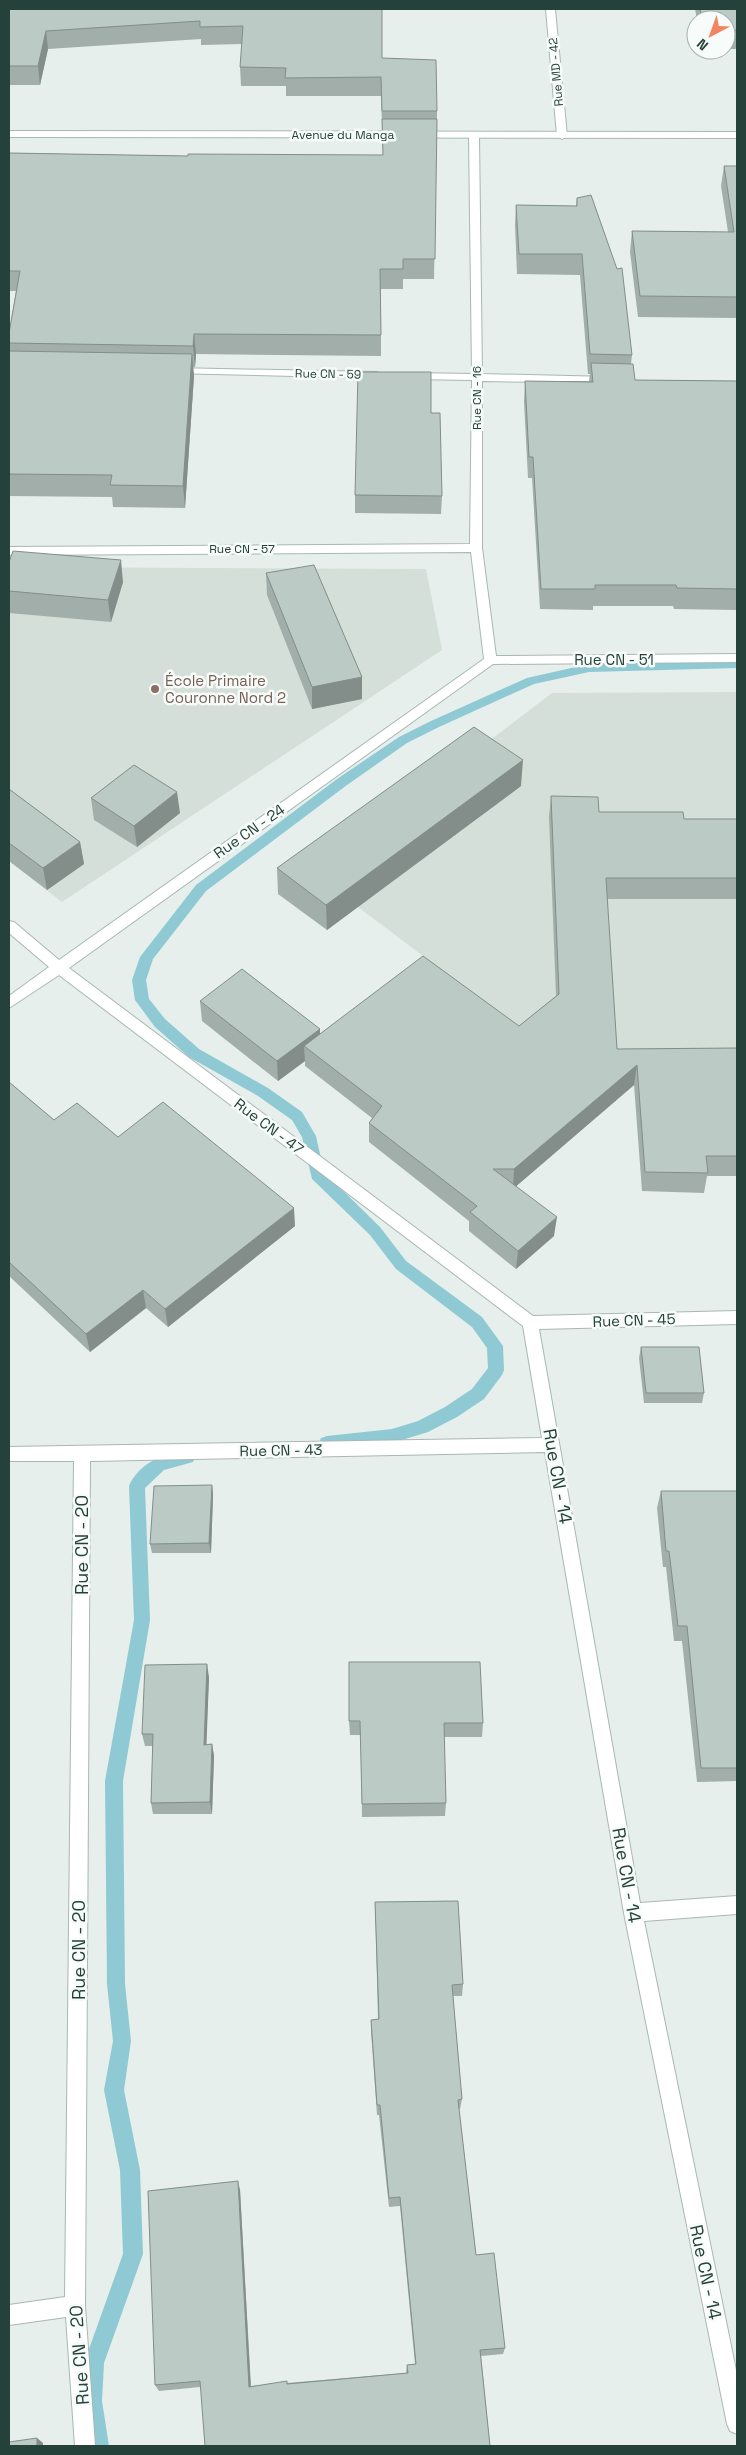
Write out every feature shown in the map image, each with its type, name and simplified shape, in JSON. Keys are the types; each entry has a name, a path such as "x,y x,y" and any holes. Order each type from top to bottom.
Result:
{"street":[{"name":"Rue MD - 42","path":"550,9 562,136"},
{"name":"Avenue du Manga","path":"9,134 737,135"},
{"name":"Rue CN - 16","path":"474,136 477,377 476,548 490,660"},
{"name":"Rue CN - 59","path":"158,371 622,380"},
{"name":"Rue CN - 57","path":"9,551 476,548"},
{"name":"Rue CN - 51","path":"490,660 737,658"},
{"name":"Rue CN - 24","path":"9,1003 58,966 490,660"},
{"name":"Rue CN - 47","path":"9,926 58,966 530,1323"},
{"name":"Rue CN - 45","path":"530,1323 737,1317"},
{"name":"Rue CN - 14","path":"530,1323 633,1913 737,2424"},
{"name":"Rue CN - 43","path":"9,1454 552,1445"},
{"name":"Rue CN - 20","path":"82,1454 75,2306 85,2446"},
{"path":"633,1913 737,1905"},
{"path":"9,2315 75,2306"}],"shaded area":[{"path":"9,567 426,569 442,650 62,902 9,861"},
{"path":"737,692 737,1068 573,1069 358,907 473,753 552,693"}],"building":[{"path":"9,9 382,9 382,58 436,60 437,111 382,111 381,77 285,78 286,68 240,67 243,26 200,27 200,21 46,31 38,66 9,66"},
{"path":"737,9 737,30 736,10 700,10"},
{"path":"382,119 437,119 435,259 403,259 403,269 380,269 381,335 194,334 193,346 9,343 9,333 20,271 9,271 9,153 188,156 188,154 383,155"},
{"path":"724,166 737,166 737,297 640,296 632,231 734,232"},
{"path":"591,195 617,269 622,268 632,355 590,354 582,254 519,254 516,205 577,206 577,198"},
{"path":"9,351 192,354 183,486 110,485 112,475 9,474"},
{"path":"591,363 633,364 635,380 737,381 737,589 677,588 676,585 595,585 595,589 541,589 533,457 529,457 525,381 593,382"},
{"path":"358,372 431,372 431,413 440,413 442,496 355,495"},
{"path":"13,551 121,560 108,600 9,591 9,562"},
{"path":"314,565 362,677 312,687 266,573"},
{"path":"474,727 523,760 326,905 277,868"},
{"path":"134,765 177,792 134,826 91,798"},
{"path":"9,789 80,842 43,868 9,843"},
{"path":"551,796 598,797 599,812 683,812 684,819 737,819 737,878 606,878 617,1049 737,1048 737,1156 706,1156 708,1173 645,1172 637,1065 514,1169 493,1169 557,1217 518,1251 470,1212 477,1206 369,1123 382,1106 304,1046 423,956 519,1026 559,994"},
{"path":"242,969 320,1029 277,1061 200,1001"},
{"path":"9,1082 54,1120 77,1103 118,1137 163,1102 294,1208 165,1309 143,1290 86,1334 9,1262"},
{"path":"641,1347 699,1347 704,1393 646,1393"},
{"path":"212,1485 209,1543 150,1544 154,1486"},
{"path":"661,1491 737,1491 737,1768 701,1768 687,1626 678,1626 669,1551 666,1551"},
{"path":"349,1662 480,1662 483,1723 444,1723 446,1803 362,1804 360,1721 349,1721"},
{"path":"207,1664 204,1745 212,1744 210,1802 151,1803 153,1734 142,1734 145,1665"},
{"path":"458,1901 463,1984 452,1985 462,2099 458,2100 476,2255 494,2253 505,2348 480,2350 490,2446 205,2446 200,2381 155,2385 148,2191 238,2181 249,2387 287,2381 287,2384 408,2373 407,2365 416,2364 400,2197 389,2198 380,2105 377,2105 371,2020 379,2019 375,1902"},
{"path":"37,2438 37,2446 9,2446 9,2442"}],"waterway":[{"path":"327,1443 392,1436 422,1427 451,1412 478,1394 496,1370 495,1346 477,1322 401,1265 375,1231 317,1175 309,1136 297,1116 263,1092 194,1053 160,1023 142,1000 139,980 147,957 201,888 342,782 403,740 435,724 531,681 589,668 737,664"},
{"path":"99,2446 92,2401 94,2363 103,2333 133,2254 130,2170 114,2090 122,2041 116,1984 114,1781 142,1620 137,1486 149,1473 164,1462 187,1457"}],"place":[{"name":"École Primaire Couronne Nord 2","path":"155,689"}]}
